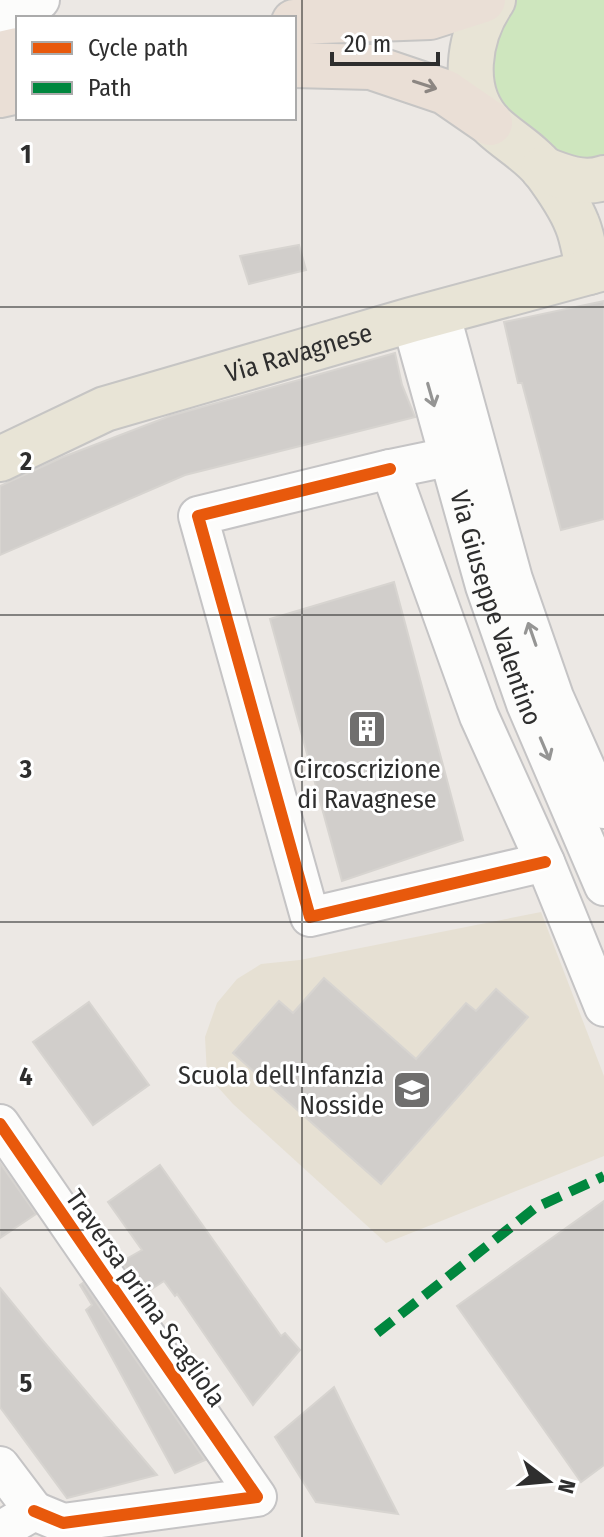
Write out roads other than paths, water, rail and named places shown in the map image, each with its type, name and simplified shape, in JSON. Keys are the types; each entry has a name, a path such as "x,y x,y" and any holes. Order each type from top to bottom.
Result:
{"highway":[{"path":"296,22 430,17 483,0"},
{"path":"296,65 371,67 445,92 490,123"}],"main road":[{"path":"493,0 472,40 470,71 479,104 490,123 543,169 577,223 597,270"},
{"path":"543,169 569,179 604,178"},
{"name":"Via Ravagnese","path":"0,459 105,409 425,316 597,270"}],"street":[{"path":"0,17 40,0"},
{"name":"Via Giuseppe Valentino","path":"425,316 463,454 485,586 526,704 604,886"},
{"path":"463,454 198,516 310,917 545,862"},
{"name":"Via Giuseppe Valentino","path":"463,454 513,579 554,697 604,809"},
{"path":"390,469 479,716 545,862 604,1007"},
{"name":"Traversa prima Scagliola","path":"0,1124 257,1497 63,1523 34,1511"},
{"path":"0,1466 34,1511 0,1531"}],"place":[{"name":"Circoscrizione di Ravagnese","path":"367,729"},
{"name":"Scuola dell'Infanzia Nosside","path":"412,1090"}]}
